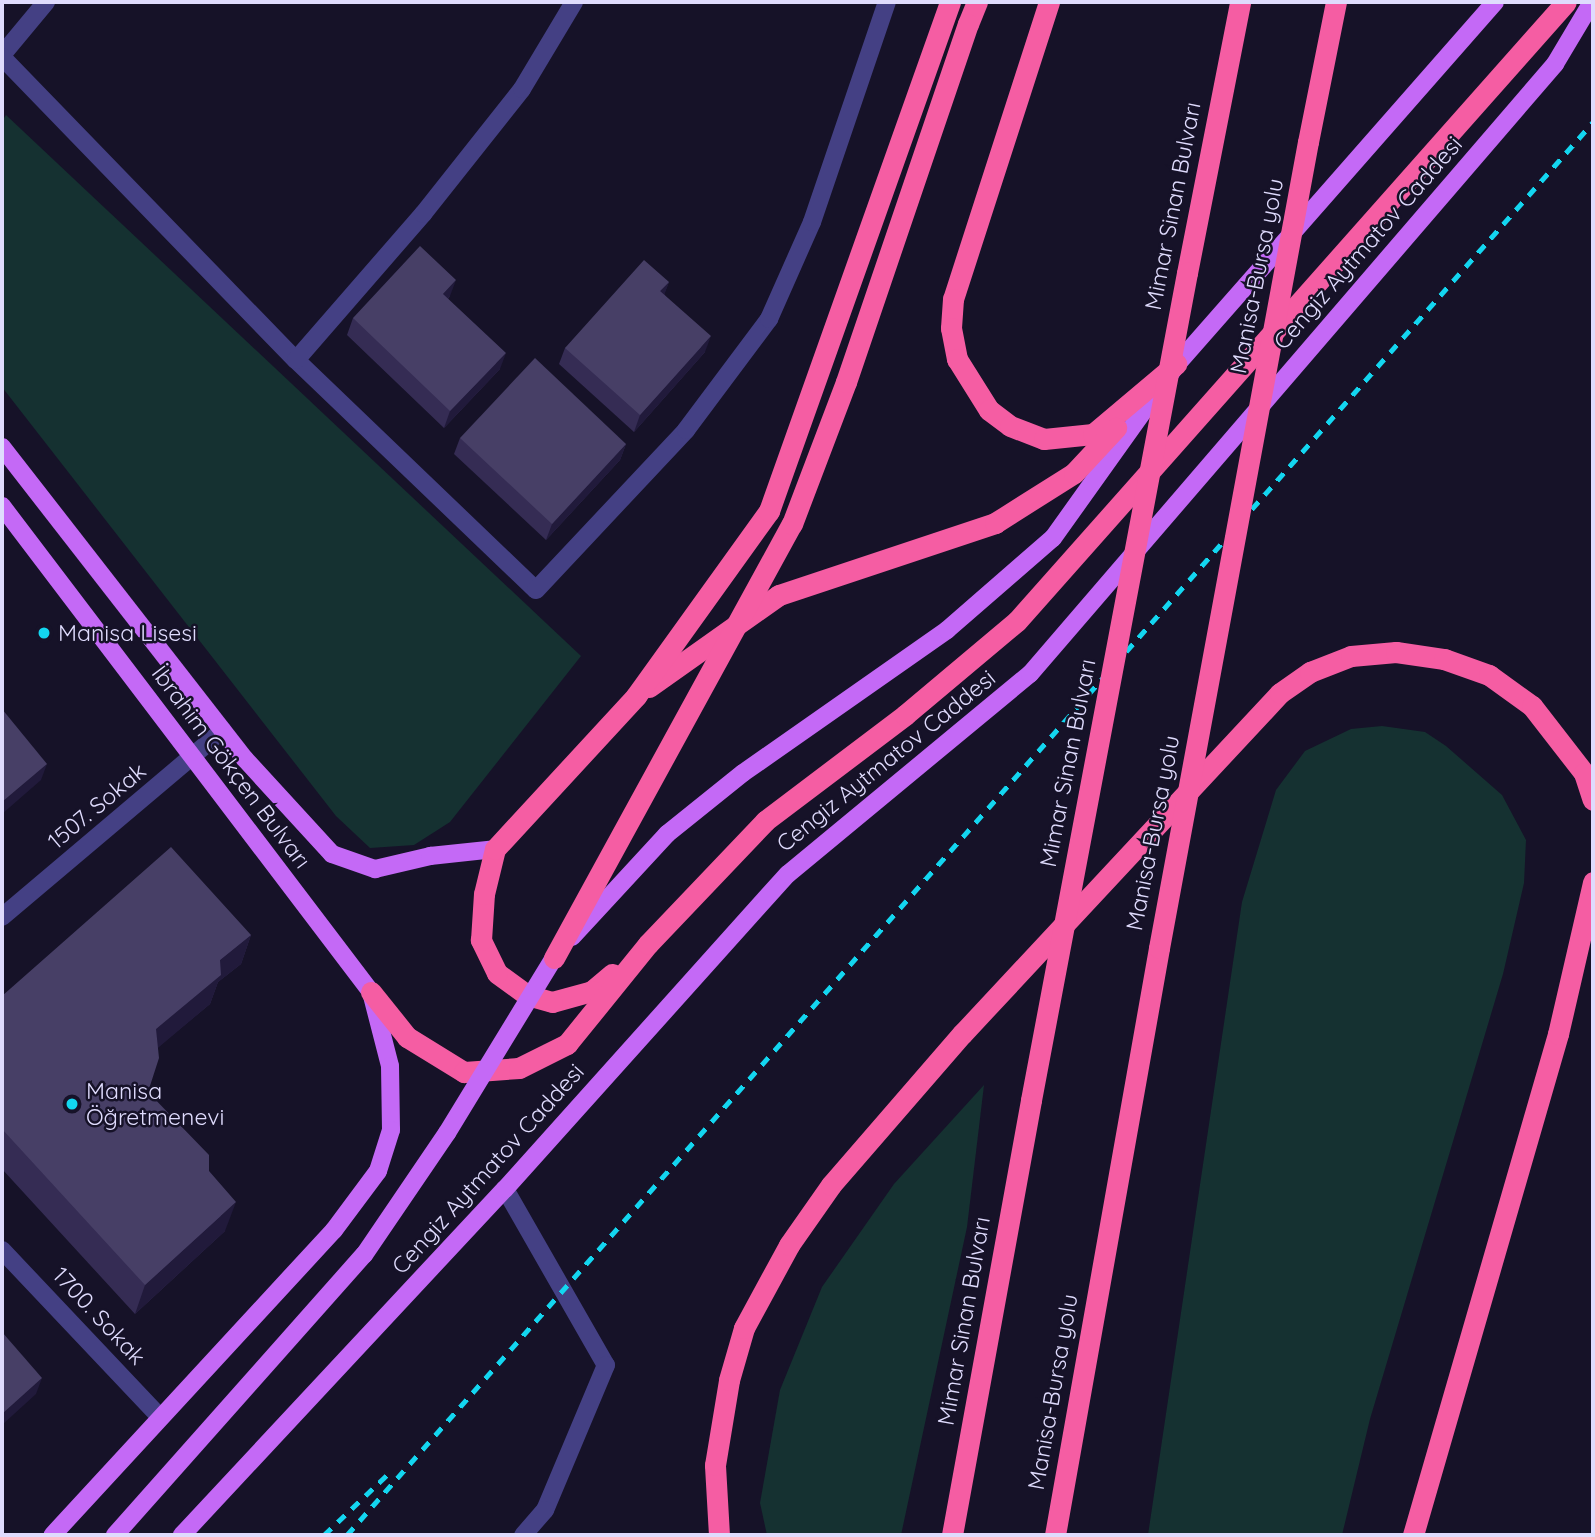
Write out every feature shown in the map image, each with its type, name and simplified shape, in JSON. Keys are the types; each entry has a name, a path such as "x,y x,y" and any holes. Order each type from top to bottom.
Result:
{"highway":[{"path":"648,944 592,992 552,1002 527,995 497,973 481,940 484,894 495,849 636,696 769,511 950,2"},
{"path":"554,958 792,524 846,382 977,2"},
{"path":"1049,2 953,299 951,328 957,359 989,410 1010,426 1044,439 1093,434 1178,363"},
{"name":"Mimar Sinan Bulvarı","path":"952,1535 1031,1100 1240,2"},
{"name":"Manisa-Bursa yolu","path":"1055,1535 1159,948 1336,2"},
{"path":"371,992 407,1037 464,1072 519,1068 567,1044 648,944 765,821 905,715 1017,621 1566,2"},
{"path":"636,696 779,595 995,523 1074,473 1178,363"},
{"path":"719,1531 715,1465 729,1380 744,1328 789,1245 831,1185 962,1034 1280,693 1310,672 1351,656 1396,653 1444,659 1489,675 1532,706 1584,773 1593,800"},
{"path":"1412,1535 1558,1034 1593,882"},
{"path":"1062,1494 1062,1535"}],"main road":[{"path":"115,1535 365,1255 447,1133 554,958 667,834 743,773 947,630 1053,538 1178,363 1495,2"},
{"name":"Cengiz Aytmatov Caddesi","path":"182,1535 505,1189 788,874 1030,674 1555,64 1592,2"},
{"name":"İbrahim Gökçen Bulvarı","path":"2,447 223,730 332,854 375,869 430,856 495,849"},
{"name":"İbrahim Gökçen Bulvarı","path":"2,506 371,992"},
{"path":"52,1535 334,1230 378,1171 391,1130 390,1066 371,992"}],"street":[{"path":"46,2 2,56 296,360 536,590 686,430 769,319 812,222 887,2"},
{"path":"296,360 424,214 522,89 573,2"},
{"name":"1507. Sokak","path":"2,917 223,730"},
{"path":"505,1189 606,1365 545,1510 523,1535"},
{"name":"1700. Sokak","path":"2,1250 160,1416"}],"green space":[{"path":"6,115 581,656 450,822 414,845 370,848 336,816 2,387 2,121"},
{"path":"1382,726 1425,732 1446,746 1502,795 1526,840 1524,883 1503,974 1370,1419 1342,1535 1148,1535 1242,902 1276,790 1305,751 1351,729"},
{"path":"984,1085 967,1227 901,1535 767,1535 760,1503 780,1390 822,1287 894,1184"}],"building":[{"path":"420,246 456,280 443,294 506,353 450,411 353,318"},
{"path":"644,260 669,282 660,291 711,336 640,415 565,348"},
{"path":"535,358 626,444 552,524 460,438"},
{"path":"2,709 47,764 2,802"},
{"name":"Manisa Öğretmenevi","path":"171,847 251,935 220,960 221,975 156,1029 159,1058 148,1092 209,1155 209,1171 236,1202 145,1285 2,1129 2,996"},
{"path":"2,1332 42,1378 2,1414"}],"railway":[{"path":"347,1535 1593,122"},
{"path":"324,1535 388,1474"}],"place":[{"name":"Manisa Lisesi","path":"44,633"},
{"name":"Manisa Öğretmenevi","path":"72,1104"}]}
